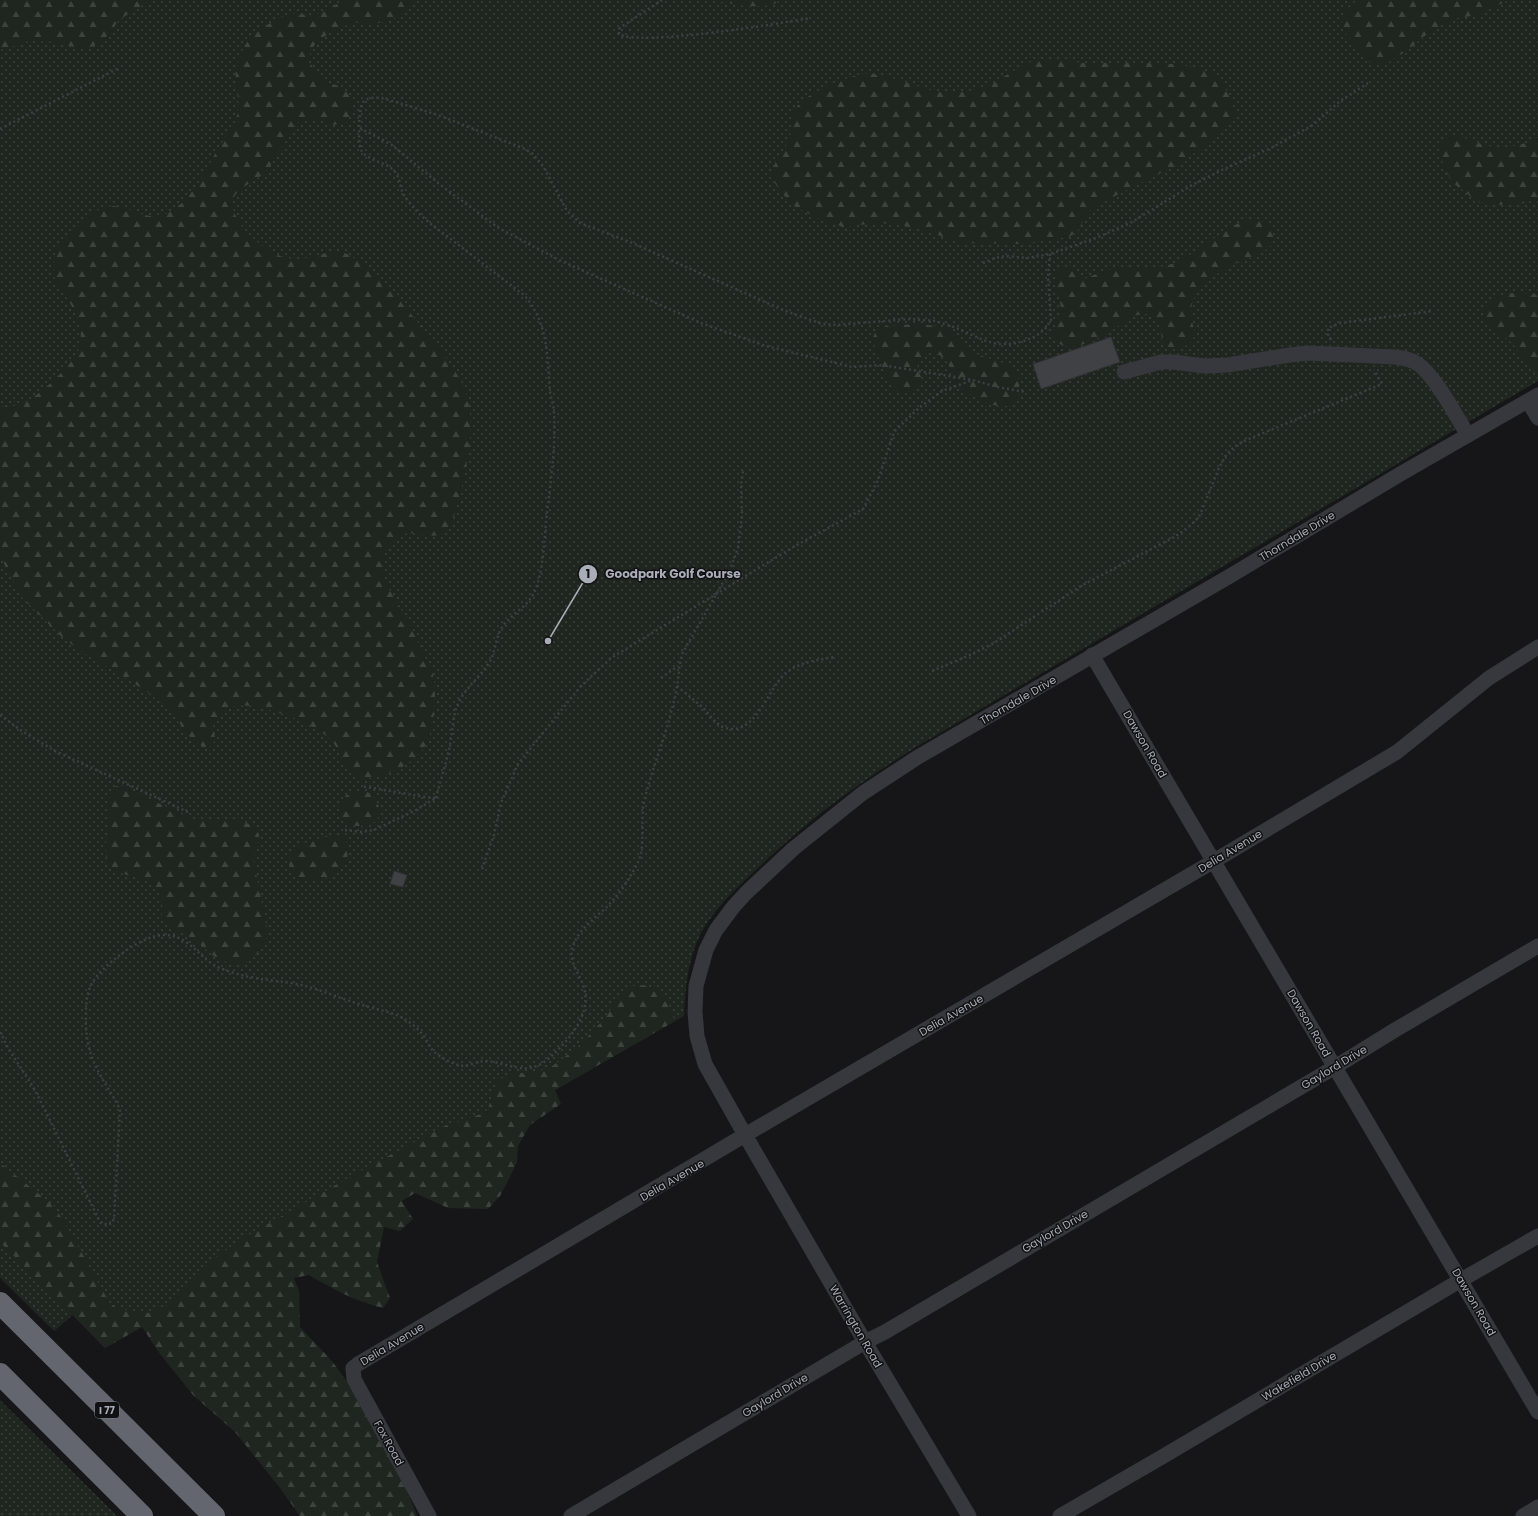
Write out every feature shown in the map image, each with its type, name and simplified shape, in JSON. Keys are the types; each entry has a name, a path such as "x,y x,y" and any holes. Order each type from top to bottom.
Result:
{"highway":[{"name":"I 77","path":"0,1303 214,1516"},
{"path":"0,1374 142,1516"}],"street":[{"path":"1124,372 1160,362 1204,366 1227,365 1308,353 1395,357 1408,359 1418,364 1433,379 1468,435"},
{"path":"1533,398 1538,418"},
{"name":"Thorndale Drive","path":"745,1135 705,1064 697,1036 694,1012 696,986 706,950 716,930 743,896 792,849 863,793 918,757 1533,398"},
{"name":"Delia Avenue","path":"353,1368 745,1135 1214,862 1397,752 1489,678 1538,646"},
{"name":"Dawson Road","path":"1092,655 1538,1412"},
{"name":"Gaylord Drive","path":"571,1516 1538,946"},
{"name":"Warrington Road","path":"745,1135 865,1342 969,1516"},
{"name":"Wakefield Drive","path":"1060,1516 1538,1236"},
{"name":"Fox Road","path":"353,1368 354,1379 429,1516"},
{"path":"1523,1516 1538,1507"}],"path":[{"path":"662,0 624,24 619,29 619,34 623,37 691,35 811,18"},
{"path":"0,129 119,68"},
{"path":"983,263 994,258 1005,256 1027,258 1050,254 1096,238 1132,222 1192,185 1271,148 1313,125 1339,102 1368,83"},
{"path":"344,830 361,832 374,830 416,810 436,798 451,740 456,707 462,695 489,663 495,651 500,631 505,623 526,604 534,593 539,577 553,458 554,412 550,393 548,355 541,322 531,303 524,295 425,219 413,207 402,191 395,172 387,166 365,155 361,149 360,109 362,103 367,99 380,97 438,115 525,149 538,159 561,202 572,217 580,222 630,242 784,310 822,324 836,325 910,319 935,321 997,344 1012,344 1024,341 1036,336 1046,329 1051,320 1048,276 1050,254"},
{"path":"360,128 392,145 438,183 497,227 559,260 701,323 766,346 852,368 882,365 973,380 997,387 1026,392"},
{"path":"1333,342 1328,334 1328,328 1340,323 1433,311"},
{"path":"932,671 994,643 1082,586 1176,536 1192,525 1200,517 1226,454 1234,447 1244,441 1382,384 1374,369 1359,355"},
{"path":"482,869 494,835 501,803 518,764 580,687 611,658 795,546 863,508 878,480 894,432 920,407 942,391 973,380"},
{"path":"0,1032 8,1048 36,1090 98,1218 101,1223 105,1225 112,1223 114,1218 120,1110 118,1103 91,1059 85,1029 86,1002 94,980 103,970 140,942 151,937 163,934 175,936 187,942 219,968 245,977 301,985 324,991 352,1002 401,1017 414,1025 423,1034 435,1053 460,1066 485,1061 529,1069 548,1059 578,1025 585,1010 586,998 584,987 571,959 571,951 575,941 582,931 615,898 637,863 641,853 643,805 663,744 678,686 678,666 682,654 729,572 738,548 742,516 741,485 744,471"},
{"path":"678,686 701,706 718,724 723,727 730,728 740,727 747,724 762,708 778,680 786,673 804,663 835,657"},
{"path":"661,678 678,666"},
{"path":"0,714 22,731 55,752 190,813"},
{"path":"361,786 436,798"}],"green space":[{"path":"0,0 1538,0 1538,381 916,747 853,789 813,819 775,852 726,899 713,915 701,933 690,963 686,984 684,1016 105,1348 73,1315 54,1331 0,1278"},
{"path":"0,0 150,0 119,20 103,41 91,47 79,48 52,42 33,41 0,50"},
{"path":"342,0 415,0 412,5 402,14 390,20 371,24 351,24 329,34 315,44 308,62 324,81 346,91 354,109 346,123 332,125 315,118 296,123 279,152 264,173 235,195 232,203 235,215 239,223 257,242 280,256 297,259 331,252 345,253 378,276 432,339 458,375 467,397 471,427 465,473 458,502 450,525 446,531 439,535 431,536 409,533 394,539 387,548 382,562 386,582 410,624 433,675 435,704 431,731 422,751 403,767 392,772 364,779 358,778 349,772 333,742 326,735 315,728 288,716 259,707 236,706 223,712 213,721 215,738 213,744 205,748 189,736 172,713 149,693 88,656 63,638 22,598 0,556 0,406 15,406 39,393 73,360 79,348 81,336 77,318 68,300 57,286 55,278 54,259 60,244 80,222 96,211 104,208 112,206 121,207 150,216 157,216 165,214 181,203 200,181 236,120 238,99 235,81 236,70 240,54 249,40 260,30 279,18 291,14 317,14 327,10"},
{"path":"714,0 780,0 775,4 767,6 748,6"},
{"path":"1358,0 1509,0 1478,15 1458,18 1442,25 1389,62 1378,65 1369,62 1343,31 1341,19 1346,8"},
{"path":"1054,59 1084,63 1170,64 1188,66 1202,70 1218,79 1228,93 1236,114 1231,123 1211,143 1169,169 1122,192 1089,211 1077,232 1069,237 1019,244 961,243 923,230 895,224 877,223 843,227 819,219 794,206 780,191 772,178 776,159 785,148 790,137 794,109 809,96 830,84 857,75 869,73 892,78 930,90 947,93 969,91 987,87 1023,65 1035,60"},
{"path":"1451,136 1472,140 1484,145 1498,147 1518,145 1538,138 1538,198 1526,203 1495,205 1478,202 1452,182 1444,168 1438,147 1444,139"},
{"path":"1253,220 1268,224 1274,237 1272,243 1261,253 1230,266 1202,286 1193,300 1191,308 1191,319 1195,334 1191,342 1186,346 1177,349 1169,348 1162,338 1157,322 1150,314 1140,314 1134,316 1102,336 1078,346 1068,347 1055,340 1053,331 1061,310 1055,277 1061,268 1069,266 1084,279 1104,271 1120,267 1165,266 1191,254 1231,227 1241,222"},
{"path":"1518,292 1538,295 1538,373 1533,372 1511,342 1491,329 1484,317 1484,309 1490,300"},
{"path":"916,324 945,328 953,332 969,351 1015,368 1018,376 1019,394 1015,402 1004,406 997,406 982,401 968,393 958,385 947,362 934,352 924,356 917,364 922,380 917,390 904,394 894,391 878,356 873,342 873,337 877,329 887,326"},
{"path":"123,786 196,821 233,820 250,824 257,831 260,838 254,856 255,868 268,934 260,951 254,957 241,964 233,964 224,962 215,957 197,942 174,929 164,920 160,896 154,886 122,873 109,863 105,847 109,824 110,792 112,788"},
{"path":"352,792 367,792 372,794 380,810 376,821 364,826 347,825 341,813 341,804 343,800"},
{"path":"330,835 342,837 347,842 347,862 333,874 321,880 303,880 294,876 289,865 293,850 305,843"},
{"path":"643,985 660,993 671,1008 675,1021 555,1090 561,1104 530,1125 518,1146 517,1162 508,1181 500,1196 488,1209 448,1208 415,1193 402,1201 413,1219 400,1231 384,1227 377,1262 390,1298 383,1308 335,1290 309,1275 294,1278 299,1291 300,1327 332,1361 366,1408 403,1480 417,1516 300,1516 280,1488 235,1432 193,1395 160,1354 142,1327 105,1348 0,1242 0,1163 54,1206 72,1235 109,1302 115,1307 135,1312 149,1313 162,1307 217,1256 247,1236 353,1175 442,1127 481,1114 488,1109 496,1082 510,1073 533,1073 551,1067 578,1047 605,1018 619,996 625,990 634,986"},
{"path":"0,1400 117,1516 0,1516"}],"building":[{"path":"1111,337 1120,362 1041,389 1033,364"},
{"path":"394,871 407,875 403,887 390,884"}],"place":[{"name":"Goodpark Golf Course","path":"548,641"}]}
